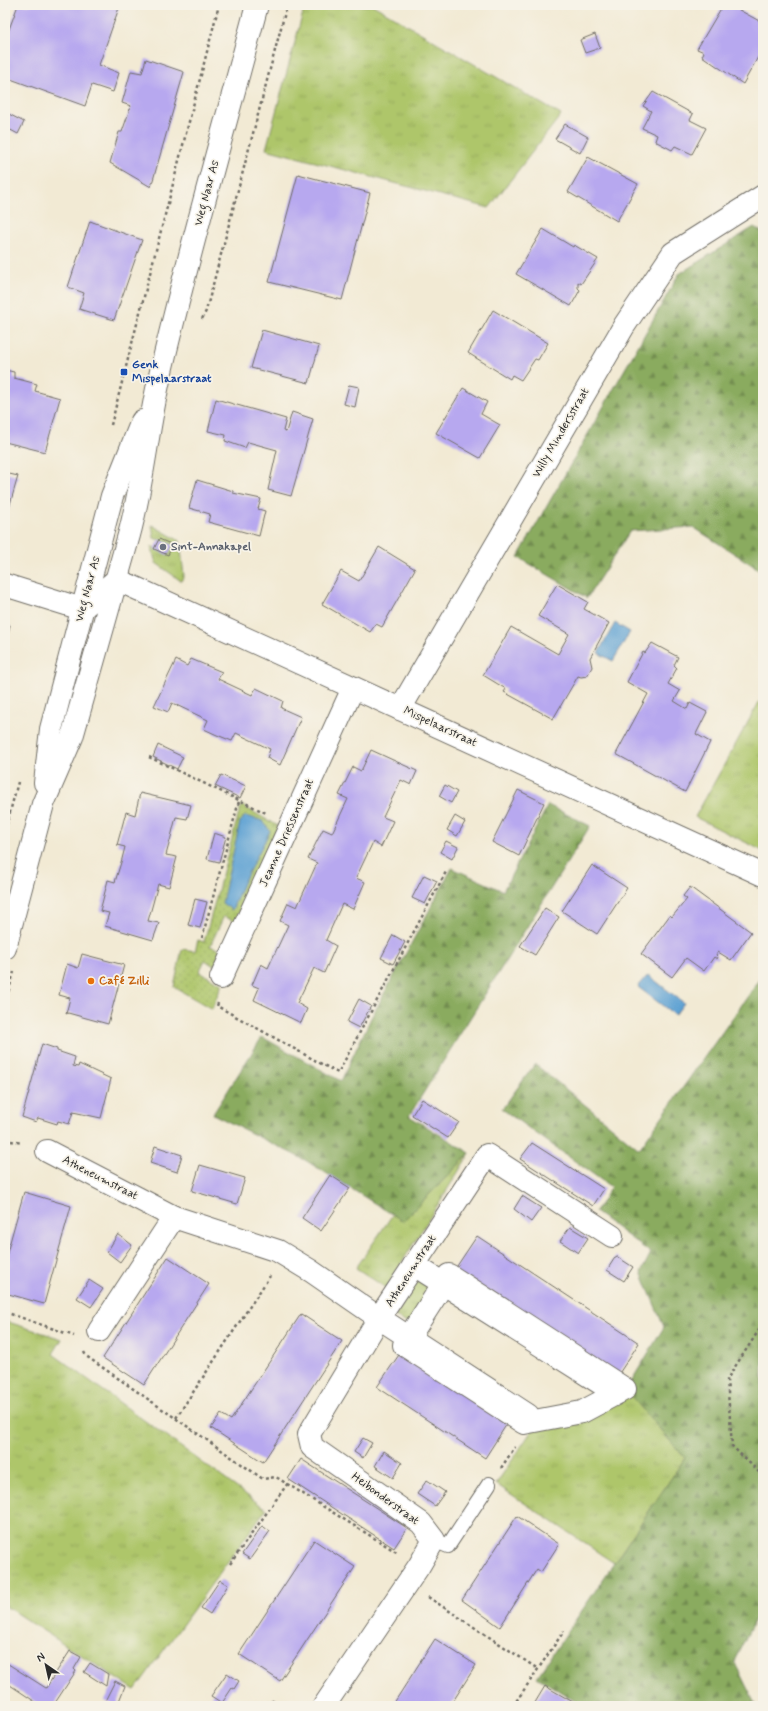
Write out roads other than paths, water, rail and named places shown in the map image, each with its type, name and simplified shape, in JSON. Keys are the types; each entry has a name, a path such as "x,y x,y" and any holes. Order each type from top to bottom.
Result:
{"street":[{"name":"Weg Naar As","path":"5,948 44,804 72,737 136,508 159,382 196,234 257,5"},
{"name":"Willy Mindersstraat","path":"400,709 624,326 672,253 763,196"},
{"name":"Weg Naar As","path":"44,804 51,729 112,496 159,382"},
{"name":"Mispelaarstraat","path":"116,580 197,615 353,688 763,875"},
{"path":"5,585 82,609 116,580"},
{"name":"Jeanne Driessenstraat","path":"220,989 353,688"},
{"name":"Atheneumstraat","path":"47,1151 174,1217 278,1251 311,1271 379,1318 487,1155 612,1236"},
{"path":"99,1331 174,1217"},
{"path":"414,1265 605,1386"},
{"path":"379,1318 409,1338 531,1418 582,1412 625,1389 449,1276 409,1338"},
{"name":"Heibonderstraat","path":"379,1318 309,1434 312,1447 421,1523 434,1540"},
{"path":"324,1706 419,1566 434,1540"}],"lane":[{"path":"434,1540 448,1546 489,1484"}],"water":[{"path":"615,623 630,632 613,661 598,653"},
{"path":"245,816 263,821 270,831 243,883 232,910 222,903 240,822"},
{"path":"648,975 684,1003 675,1015 638,987"}],"place":[{"name":"Genk Mispelaarstraat","path":"124,372"},
{"name":"Sint-Annakapel","path":"163,547"},
{"name":"Café Zilli","path":"91,981"}]}
